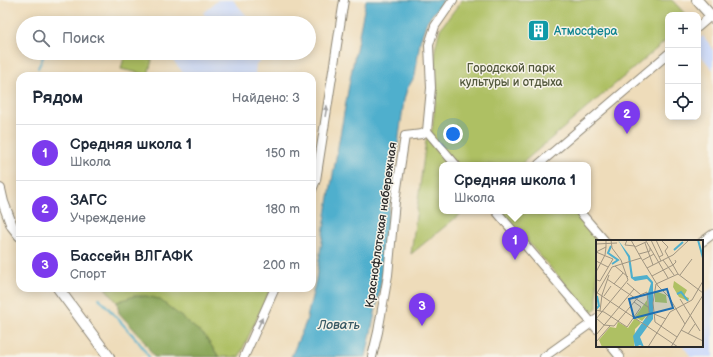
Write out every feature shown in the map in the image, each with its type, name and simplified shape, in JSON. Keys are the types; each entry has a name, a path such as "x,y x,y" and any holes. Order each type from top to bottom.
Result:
{"main road":[{"path":"697,0 712,16"},
{"path":"0,189 12,226 16,231"},
{"path":"61,292 109,357"}],"street":[{"path":"316,180 344,0"},
{"path":"453,0 435,26 429,45 431,88 427,131 453,162"},
{"path":"701,25 712,16"},
{"path":"542,162 665,57"},
{"name":"Краснофлотская набережная","path":"372,357 388,275 395,201 405,136 422,134 427,131"},
{"path":"499,214 595,324 544,357"},
{"path":"582,214 603,240"},
{"path":"703,241 713,234"},
{"path":"244,357 273,292"},
{"path":"612,347 620,357"}],"shaded area":[{"path":"218,0 233,0 247,16 205,16 203,13"},
{"path":"703,36 712,47 713,70 701,56 701,38"},
{"path":"172,60 261,60 256,65 255,72 183,72"},
{"path":"713,287 713,357 691,357 684,347 703,347 703,294"}],"green space":[{"name":"Городской парк культуры и отдыха","path":"462,0 672,0 683,12 665,12 665,42 524,162 439,162 439,214 460,214 411,254 426,140 432,130 437,87 435,49 440,29"},
{"path":"123,60 152,60 149,72 134,72 121,69"},
{"path":"504,214 578,214 600,240 596,240 596,309 590,313"},
{"path":"108,292 269,292 239,357 219,357 204,335 134,296 117,302"},
{"path":"134,296 147,296 159,299 204,335 219,357 154,357 142,338 119,313 117,302"}],"water":[{"name":"Ловать","path":"366,0 444,0 427,21 420,41 415,76 407,89 404,100 389,210 381,284 366,357 291,357 306,322 313,292 316,292 316,279 327,208"}],"waterway":[{"path":"38,68 42,60"},
{"path":"99,298 138,341 149,357"}],"place":[{"name":"Атмосфера","path":"538,31"},
{"name":"ЗАГС","path":"627,134"},
{"name":"Средняя школа 1","path":"515,260"},
{"name":"Бассейн ВЛГАФК","path":"422,326"}]}
